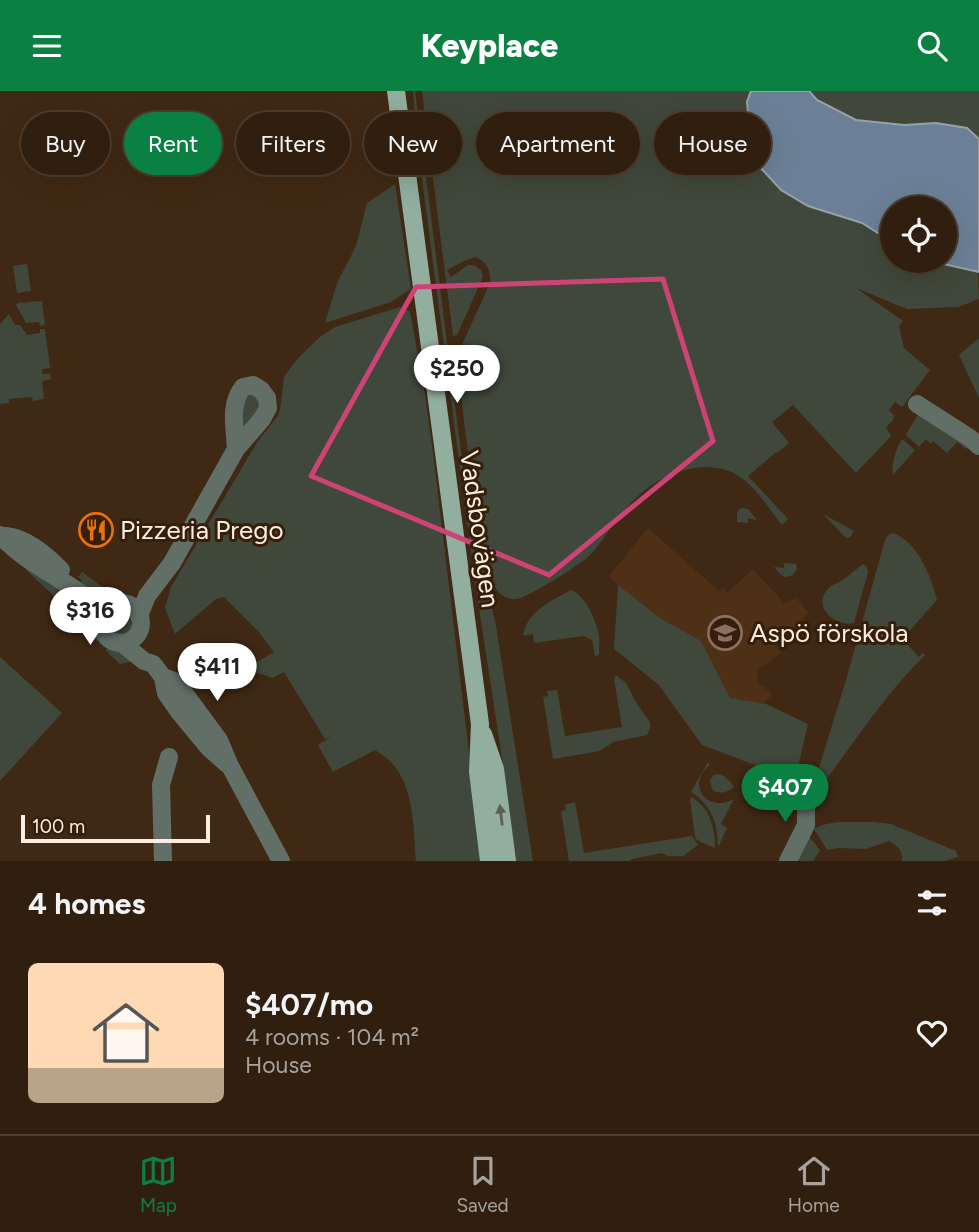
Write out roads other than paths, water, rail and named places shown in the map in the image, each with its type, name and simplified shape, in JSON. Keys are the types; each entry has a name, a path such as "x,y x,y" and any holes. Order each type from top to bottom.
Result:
{"main road":[{"name":"Vadsbovägen","path":"396,91 480,724 478,772 489,861"},
{"name":"Vadsbovägen","path":"480,724 495,769 507,861"}],"street":[{"path":"917,404 979,446"},
{"path":"124,620 147,596 172,563 236,449"},
{"path":"0,535 16,537 37,550 54,563 85,596 99,599 124,620 144,661 158,670 166,693 180,713 209,748 230,767 281,861"},
{"path":"163,861 161,785 169,757"},
{"path":"788,861 806,825 806,794"}],"water":[{"path":"751,91 809,91 817,100 856,120 904,125 936,123 967,128 979,139 979,272 957,267 957,196 880,196 880,234 862,223 808,206 781,190 767,175 771,175 771,112 748,112 747,102"}],"place":[{"name":"Pizzeria Prego","path":"96,530"},
{"name":"Aspö förskola","path":"725,633"}]}
